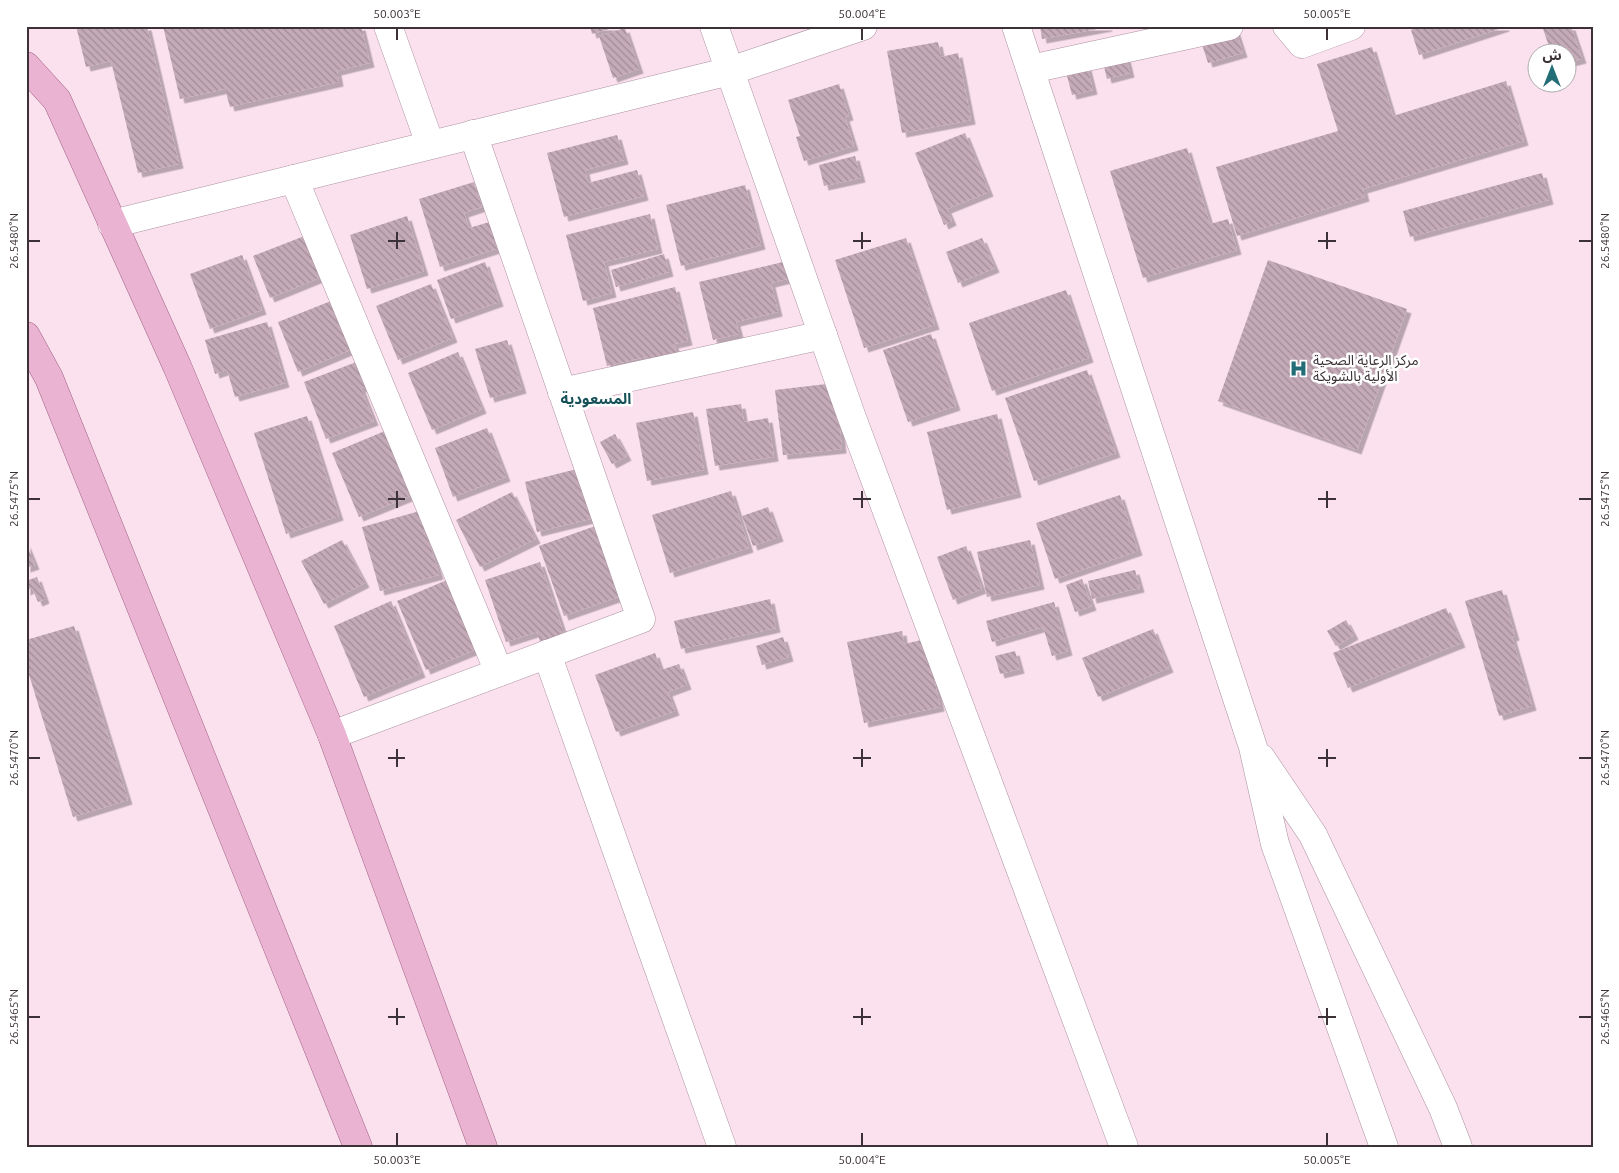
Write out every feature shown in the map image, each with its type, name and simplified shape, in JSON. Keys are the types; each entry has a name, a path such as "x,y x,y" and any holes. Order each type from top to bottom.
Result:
{"main road":[{"path":"26,66 57,100 177,366 332,735 483,1147"},
{"path":"26,336 49,378 358,1147"}],"street":[{"path":"388,26 430,144"},
{"path":"714,26 851,415 1124,1147"},
{"path":"112,224 730,71 862,26"},
{"path":"1016,26 1253,747 1275,844 1384,1147"},
{"path":"1031,70 1229,26"},
{"path":"1287,26 1302,44 1350,26"},
{"path":"332,735 641,619 474,134"},
{"path":"294,179 499,672"},
{"path":"562,392 823,335"},
{"path":"546,654 722,1147"},
{"path":"1253,747 1313,835 1443,1108 1458,1147"}],"building":[{"path":"76,26 147,26 179,164 138,173 111,61 86,67"},
{"path":"163,26 361,26 370,63 337,71 339,82 230,107 225,89 180,99"},
{"path":"590,26 616,26 616,27 592,34"},
{"path":"1040,26 1108,26 1108,27 1042,39"},
{"path":"1421,26 1505,27 1419,55 1411,30"},
{"path":"1542,26 1571,26 1582,59 1576,60 1576,42 1548,42"},
{"path":"625,28 639,69 613,78 599,36"},
{"path":"1235,28 1243,53 1208,63 1200,38"},
{"path":"938,42 941,57 958,53 971,120 902,133 887,51"},
{"path":"1372,47 1393,116 1506,81 1524,141 1363,189 1365,197 1237,236 1216,167 1338,131 1317,64"},
{"path":"1126,57 1130,73 1107,79 1103,62"},
{"path":"1087,66 1093,90 1072,95 1066,72"},
{"path":"839,84 849,116 845,117 854,146 804,161 796,137 800,136 788,100"},
{"path":"965,133 989,192 947,209 952,221 944,225 915,153"},
{"path":"617,135 624,160 585,170 588,183 637,170 644,196 564,217 547,153"},
{"path":"1187,148 1210,224 1228,219 1237,250 1143,278 1110,171"},
{"path":"855,156 861,178 824,186 819,165"},
{"path":"1542,173 1549,200 1410,237 1403,211"},
{"path":"474,182 482,207 464,213 469,228 493,221 502,247 440,267 419,199"},
{"path":"745,185 761,245 681,266 666,205"},
{"path":"650,214 658,249 604,262 612,293 583,301 566,235"},
{"path":"407,216 424,271 367,289 350,235"},
{"path":"307,235 324,276 270,298 253,256"},
{"path":"906,238 935,325 864,348 835,260"},
{"path":"982,238 995,268 958,283 946,252"},
{"path":"664,254 669,272 616,287 611,270"},
{"path":"242,255 262,310 210,329 190,274"},
{"path":"1268,260 1407,309 1357,450 1218,401"},
{"path":"787,261 791,278 771,283 778,312 736,322 739,334 713,340 699,282"},
{"path":"485,262 499,302 451,319 437,280"},
{"path":"431,284 453,338 398,360 376,306"},
{"path":"675,287 688,341 674,344 680,365 649,373 646,357 607,366 593,308"},
{"path":"1066,290 1089,358 992,391 969,323"},
{"path":"336,299 355,348 298,372 278,322"},
{"path":"267,322 285,383 235,397 227,370 215,374 205,340"},
{"path":"931,334 956,406 908,422 883,350"},
{"path":"507,340 522,389 490,398 475,349"},
{"path":"458,352 482,409 432,430 408,373"},
{"path":"359,361 367,386 361,388 374,421 326,439 304,382"},
{"path":"1087,370 1116,453 1034,481 1005,398"},
{"path":"835,383 842,449 783,455 775,390"},
{"path":"741,404 744,422 768,418 774,457 715,466 706,409"},
{"path":"693,412 704,470 647,481 636,423"},
{"path":"997,414 1017,493 947,510 927,432"},
{"path":"307,416 339,516 286,534 254,433"},
{"path":"487,428 506,477 453,497 435,448"},
{"path":"385,431 413,495 359,517 332,453"},
{"path":"615,434 627,456 612,464 600,442"},
{"path":"581,468 594,518 537,532 525,482"},
{"path":"731,491 749,548 670,573 652,515"},
{"path":"512,492 536,539 480,567 456,520"},
{"path":"1120,495 1138,551 1055,579 1036,523"},
{"path":"768,507 779,537 753,546 742,516"},
{"path":"420,511 439,575 380,591 362,527"},
{"path":"601,524 627,594 564,616 539,546"},
{"path":"342,540 365,583 324,604 301,561"},
{"path":"1030,540 1040,585 987,597 977,552"},
{"path":"26,543 35,565 26,568"},
{"path":"966,546 982,589 953,600 937,557"},
{"path":"540,562 567,643 543,651 537,632 506,642 485,580"},
{"path":"1135,570 1140,588 1092,599 1088,581"},
{"path":"37,577 45,599 38,602 32,588 26,591 26,581"},
{"path":"1082,579 1092,606 1075,612 1066,585"},
{"path":"447,580 477,649 426,670 397,601"},
{"path":"1502,590 1515,636 1512,637 1532,706 1499,716 1465,601"},
{"path":"770,599 776,628 681,649 674,621"},
{"path":"391,601 421,673 364,697 334,626"},
{"path":"1054,602 1068,651 1052,656 1043,627 992,642 986,621"},
{"path":"1446,608 1461,643 1348,688 1333,653"},
{"path":"1346,620 1354,635 1336,646 1327,631"},
{"path":"74,626 128,800 73,817 26,665 26,640"},
{"path":"1153,629 1169,668 1098,697 1082,658"},
{"path":"902,631 904,644 926,639 940,707 864,723 847,642"},
{"path":"783,637 789,657 762,665 756,646"},
{"path":"1015,651 1020,669 1000,674 995,656"},
{"path":"655,653 661,670 679,664 687,685 668,692 675,711 616,732 595,675"}],"place":[{"name":"مركز الرعاية الصحية الأولية بالشويكة","path":"1299,368"}],"district":[{"name":"المسعودية","path":"596,398"}]}
